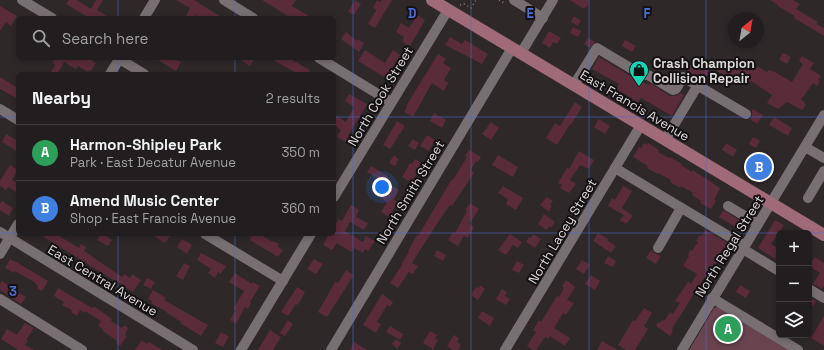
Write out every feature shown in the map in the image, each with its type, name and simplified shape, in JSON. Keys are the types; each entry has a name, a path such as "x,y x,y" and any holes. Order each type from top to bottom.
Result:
{"main road":[{"name":"East Francis Avenue","path":"432,0 824,235"}],"street":[{"path":"22,0 49,16"},
{"path":"145,16 155,0"},
{"path":"224,0 250,16"},
{"path":"514,0 543,18"},
{"name":"North Smith Street","path":"330,350 517,51 543,18 553,0"},
{"name":"North Cook Street","path":"336,191 448,10"},
{"path":"574,85 598,48 642,75 648,75 673,90 676,89 684,77 746,114"},
{"path":"111,72 118,60"},
{"path":"122,60 141,72"},
{"path":"322,60 392,102"},
{"path":"665,140 698,85"},
{"path":"0,109 16,119"},
{"name":"North Regal Street","path":"682,350 712,298 824,115"},
{"name":"North Lacey Street","path":"505,350 641,125"},
{"path":"805,147 824,158"},
{"path":"615,168 744,247 776,269"},
{"path":"808,198 824,171"},
{"path":"728,206 758,224"},
{"path":"658,248 681,208"},
{"path":"0,254 16,228"},
{"name":"East Central Avenue","path":"0,232 192,350"},
{"path":"208,236 283,281"},
{"path":"241,350 311,236"},
{"path":"812,291 824,298"},
{"path":"712,298 798,350"},
{"path":"0,299 82,350"}],"path":[{"path":"460,5 464,4 471,8 476,0"}],"shaded area":[{"path":"718,307 790,350 689,350 714,308"}],"building":[{"path":"69,0 77,0 91,9 96,0 103,0 97,10 107,16 86,16 66,4"},
{"path":"176,0 194,0 220,16 186,16 190,8"},
{"path":"262,0 296,0 292,6 309,16 288,16"},
{"path":"355,0 361,4 354,15 348,12"},
{"path":"377,0 380,2 382,0 392,0 375,28 368,24 376,10 373,8"},
{"path":"570,0 589,0 589,3 584,9"},
{"path":"770,0 793,0 800,4 796,9 818,22 816,24 824,28 824,36 794,18 795,16"},
{"path":"0,6 17,16 11,26 6,22 0,31"},
{"path":"417,15 425,20 410,46 402,42 404,37 396,32 401,23 409,28"},
{"path":"574,16 581,21 578,26 571,22"},
{"path":"573,27 581,31 578,37 570,33"},
{"path":"549,31 561,38 557,44 553,42 550,48 542,43"},
{"path":"346,32 357,41 358,39 364,43 359,52 341,39"},
{"path":"450,37 462,44 465,40 488,54 482,64 445,45"},
{"path":"588,38 595,42 590,48 584,44"},
{"path":"625,40 636,46 632,52 622,46"},
{"path":"365,50 385,63 393,50 400,55 386,78 358,61"},
{"path":"783,53 791,57 787,64 779,59"},
{"path":"438,54 446,59 443,63 451,68 444,80 448,83 444,91 432,83 413,117 404,112 407,107 406,106"},
{"path":"735,56 741,61 739,64 749,71 754,65 757,68 758,66 767,72 769,70 773,71 792,82 803,64 799,61 802,56 814,63 810,69 821,76 818,80 820,81 817,86 813,83 801,100 805,102 804,103 806,105 802,110 787,102 778,109 767,103 772,95 751,81 748,83 739,77 736,80 728,75 727,78 717,71 720,66 723,67 727,61 730,64"},
{"name":"Crash Champion Collision Repair","path":"599,57 639,81 649,85 650,83 670,96 676,96 681,93 684,95 672,116 641,98 638,102 616,89 619,84 592,69"},
{"path":"54,60 91,60 96,63 91,71 89,70 88,72 78,66 76,69 64,62 58,72 51,72 55,65 52,63"},
{"path":"158,60 177,60 181,62 176,71"},
{"path":"241,60 254,60 250,66"},
{"path":"274,60 292,60 310,70 309,72 294,72"},
{"path":"693,61 710,71 704,82 687,72"},
{"path":"0,77 16,87 16,98 0,89"},
{"path":"349,94 367,104 348,136 351,137 347,143 337,137 341,130 336,126 336,115 346,122 354,107 345,101"},
{"path":"575,102 582,107 557,145 546,138 555,123 560,126"},
{"path":"753,109 763,115 757,124 750,119 752,117"},
{"path":"434,113 446,120 442,128 430,121"},
{"path":"774,117 792,128 788,136 769,125"},
{"path":"599,119 610,126 605,134 594,127"},
{"path":"397,121 405,126 390,149 383,145"},
{"path":"491,122 499,128 491,140 482,134"},
{"path":"6,134 16,140 16,151 2,142"},
{"path":"427,135 435,140 429,151 420,146"},
{"path":"753,137 760,141 756,148 749,144"},
{"path":"413,139 419,143 415,150 408,146"},
{"path":"644,143 647,145 648,143 659,150 658,152 682,164 681,165 692,172 693,170 720,188 714,200 716,201 711,209 700,203 701,201 692,195 693,193 670,182 671,180 647,168 648,166 633,157 639,147 641,148"},
{"path":"726,143 737,150 733,157 722,150"},
{"path":"469,150 481,157 478,162 476,161 471,170 474,173 452,206 450,205 440,219 412,263 418,266 413,274 409,272 398,288 390,283 402,265 417,235 418,236 467,157 465,156"},
{"path":"579,151 594,160 589,169 580,165 570,180 576,184 569,193 560,188 562,185 558,183 567,168 569,169"},
{"path":"394,155 399,159 395,166 389,163"},
{"path":"498,155 518,167 513,177 492,165"},
{"path":"415,159 423,164 411,183 402,177 410,163 412,164"},
{"path":"755,160 768,168 764,175 751,167"},
{"path":"10,165 16,169 16,173 12,180 16,182 16,192 8,187 6,190 0,186 0,181"},
{"path":"371,166 389,177 386,182 399,190 394,200 398,202 389,217 381,212 387,202 374,194 382,181 367,172"},
{"path":"503,186 523,198 516,210 506,204 508,199 498,193"},
{"path":"623,186 632,191 622,208 633,216 626,224 620,220 624,215 608,206 612,198 615,200"},
{"path":"547,197 553,201 550,205 552,206 549,212 540,205"},
{"path":"2,201 13,208 9,216 0,210 0,204"},
{"path":"470,203 479,209 469,224 474,227 468,238 464,236 458,246 448,240 453,232 455,233 467,211 465,210"},
{"path":"351,205 359,210 356,217 368,223 364,230 350,222 345,231 363,242 366,236 375,241 368,251 365,249 363,253 354,248 351,252 337,243 332,250 323,245 328,236 336,236 336,224 339,219 342,221"},
{"path":"723,210 741,221 737,228 719,217"},
{"path":"544,214 555,222 551,228 549,226 547,230 538,224"},
{"path":"775,220 784,225 781,230 776,230 776,237 771,244 776,247 775,259 758,248"},
{"path":"705,230 728,243 717,258 719,259 716,264 714,263 707,274 709,275 706,280 704,278 673,327 673,331 670,336 656,326 658,322 660,323 662,320 664,321 670,312 673,314 680,303 675,301 688,282 691,284 697,274 683,266 689,256 690,250 692,251 698,242 696,241 700,235 702,236"},
{"path":"598,233 616,246 611,253 593,241"},
{"path":"510,234 522,242 518,248 513,245 506,255 498,250"},
{"path":"533,234 541,239 535,248 526,242"},
{"path":"42,236 59,236 79,248 81,244 86,247 84,251 122,277 124,274 130,278 132,274 141,280 133,292"},
{"path":"100,236 106,236 112,240 108,246 97,240"},
{"path":"154,236 170,236 165,243"},
{"path":"252,236 262,236 279,244 277,246 283,250 278,257 250,240"},
{"path":"182,239 192,245 187,254 177,247"},
{"path":"437,250 446,255 443,261 434,256"},
{"path":"651,250 661,256 656,264 646,258"},
{"path":"201,253 226,266 221,274 218,272 215,278 208,273 211,269 197,260"},
{"path":"608,256 616,261 613,267 604,263"},
{"path":"815,257 824,263 824,286 822,289 813,284 820,273 812,268 812,262"},
{"path":"10,259 48,281 42,291 37,288 38,286 34,282 15,271 14,273 5,268"},
{"path":"314,259 323,264 316,274 307,269"},
{"path":"582,260 590,265 584,274 576,269"},
{"path":"517,261 524,265 519,273 512,270"},
{"path":"184,263 190,266 183,280 176,276"},
{"path":"346,270 354,275 327,317 318,312 335,282 338,283"},
{"path":"235,273 252,284 253,282 260,286 250,302 251,303 248,309 245,307 236,324 230,320 236,310 233,309 244,291 229,282"},
{"path":"591,275 600,281 595,290 585,284"},
{"path":"147,278 155,282 151,289 143,285"},
{"path":"566,280 575,287 567,300 574,303 566,315 563,313 554,328 570,338 565,346 550,336 548,339 545,337 536,350 533,350 527,346 536,332 533,330 539,320 541,322 557,296 559,297 564,288 562,286"},
{"path":"2,281 8,285 7,286 26,297 21,304 0,290 0,284"},
{"path":"480,285 485,289 478,300 471,295 476,287 479,288"},
{"path":"740,285 750,291 746,298 736,292"},
{"path":"297,287 305,292 298,305 296,304 288,316 281,312"},
{"path":"58,288 92,308 95,307 112,319 111,321 122,328 124,325 128,328 125,335 127,336 120,346 116,343 117,341 98,326 101,321 85,311 84,313 80,310 77,316 71,312 72,310 62,305 64,302 54,296"},
{"path":"502,289 507,292 505,296 510,299 506,305 496,299"},
{"path":"153,290 166,298 164,300 208,325 201,336 180,323 181,322 167,312 151,303 152,301 148,299"},
{"path":"382,294 393,302 390,307 387,305 377,322 381,324 376,333 363,325"},
{"path":"812,299 816,301 813,306 812,305"},
{"path":"644,308 652,313 644,326 648,329 635,350 626,350 618,345 633,320 635,321"},
{"path":"482,311 494,318 490,326 478,318"},
{"path":"824,316 824,346 811,338"},
{"path":"288,320 293,324 285,336 280,333"},
{"path":"25,323 34,328 26,340 28,341 25,345 34,350 18,350 1,339 7,329 17,335"},
{"path":"390,326 403,334 400,340 386,332"},
{"path":"270,330 281,337 273,350 258,350"},
{"path":"430,331 437,335 435,338 438,340 433,349 423,343"},
{"path":"221,332 229,337 223,347 215,343"},
{"path":"454,335 459,338 457,342 461,345 458,350 453,350 447,346"},
{"path":"396,339 401,343 397,349 392,344"},
{"path":"142,340 147,344 149,342 162,350 135,350"},
{"path":"602,341 618,350 597,350"},
{"path":"354,342 367,350 350,350"}],"place":[{"name":"Crash Champion Collision Repair","path":"639,87"},
{"name":"Amend Music Center","path":"759,167"},
{"name":"Harmon-Shipley Park","path":"728,329"}]}
